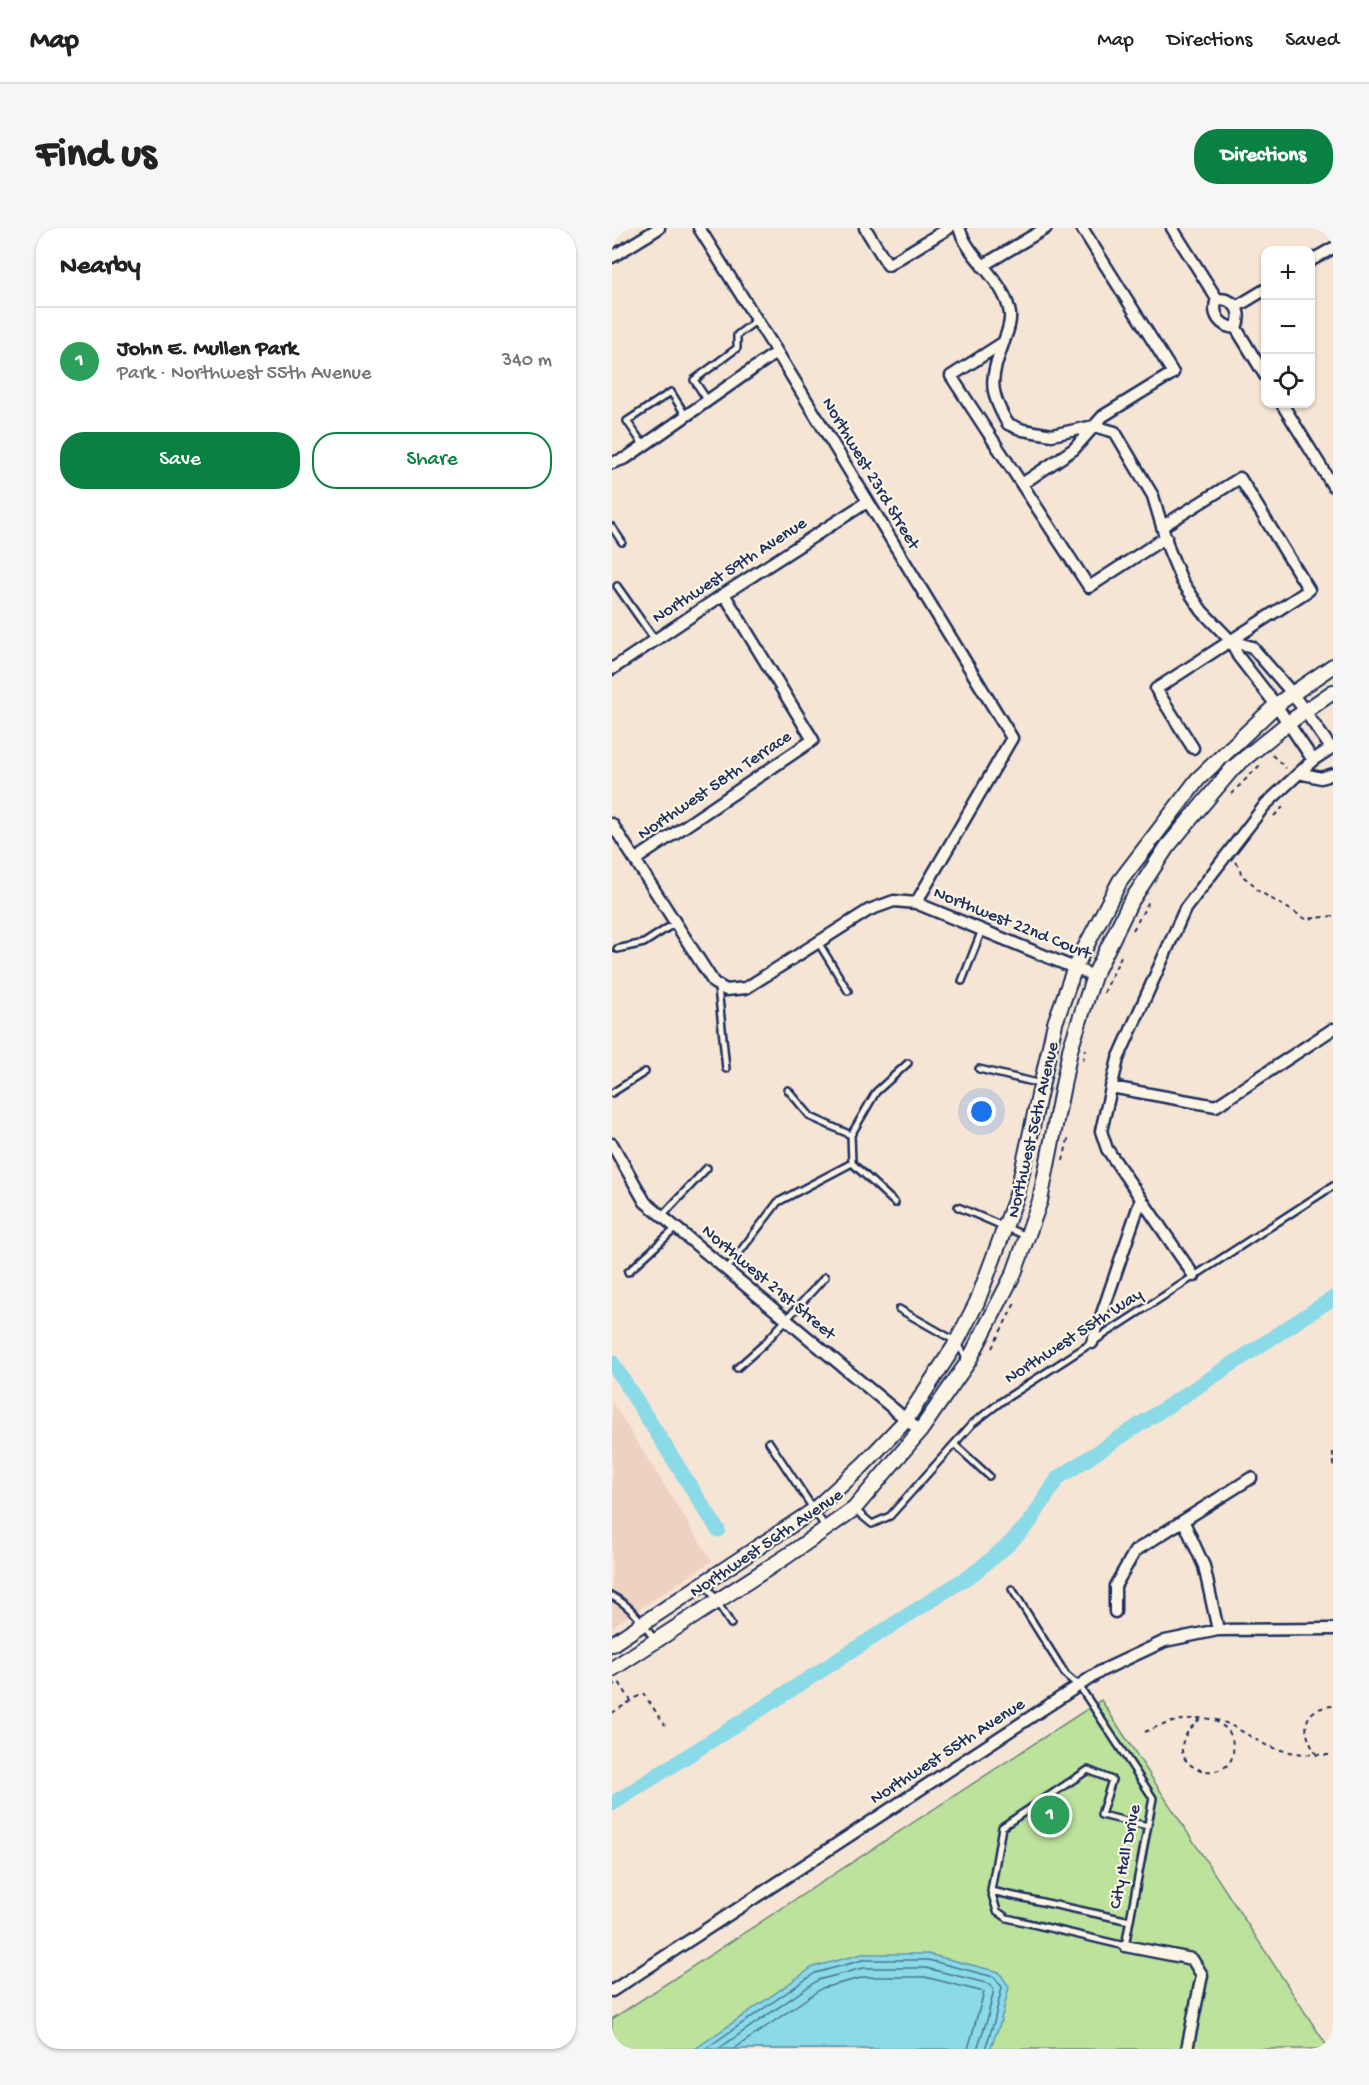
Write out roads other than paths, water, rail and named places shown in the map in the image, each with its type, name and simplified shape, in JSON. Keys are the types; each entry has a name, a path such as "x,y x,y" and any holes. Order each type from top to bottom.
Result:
{"street":[{"path":"612,257 659,228"},
{"name":"Northwest 23rd Street","path":"699,228 1012,738 916,903"},
{"path":"865,228 888,265 949,228"},
{"path":"959,228 963,241 998,284 1010,316 1004,342 993,370 993,393 1008,424 1023,430 1052,435 1094,426 1115,432 1154,496 1174,565 1182,581 1202,611 1231,641 1238,656 1276,705 1313,760"},
{"path":"982,266 1046,228"},
{"path":"1022,484 1074,449 1103,416 1173,373 1082,228"},
{"path":"1172,228 1217,299 1214,311 1217,319 1229,328 1236,328"},
{"path":"1315,259 1333,248"},
{"path":"1236,307 1261,292"},
{"path":"1217,299 1231,301 1236,307 1239,321 1236,328"},
{"path":"1236,328 1261,368"},
{"path":"1004,342 951,376 1089,587 1240,478 1309,590 1156,689 1192,748"},
{"path":"612,463 626,458 644,446 777,352"},
{"path":"1284,408 1333,486"},
{"name":"Northwest 59th Avenue","path":"612,669 867,502"},
{"name":"Northwest 58th Terrace","path":"635,860 813,740 724,594"},
{"path":"1194,1276 1107,1149 1101,1131 1118,1059 1185,909 1265,805 1299,772 1332,747 1292,693 1252,647 1231,641"},
{"name":"Northwest 56th Avenue","path":"612,1644 814,1510 863,1465 906,1420 957,1342 977,1302 1017,1195 1055,1023 1075,967 1120,881 1198,779 1276,705 1333,666"},
{"name":"Northwest 56th Avenue","path":"612,1669 854,1509 920,1431 968,1362 1014,1273 1040,1201 1070,1050 1094,976 1130,903 1167,846 1233,768 1288,723 1333,692"},
{"path":"1299,772 1320,778 1333,774"},
{"path":"612,824 714,984 722,988 746,988 869,910 894,902 916,903"},
{"name":"Northwest 22nd Court","path":"916,903 1094,976"},
{"path":"1111,1088 1216,1106 1333,1029"},
{"name":"Northwest 21st Street","path":"612,1144 645,1202 920,1431"},
{"path":"1092,1343 1141,1199"},
{"path":"1115,1612 1115,1586 1135,1551 1251,1478"},
{"path":"1184,1522 1204,1566 1218,1630"},
{"name":"Northwest 55th Avenue","path":"612,1991 1080,1687 1101,1671 1165,1641 1218,1630 1333,1629"},
{"path":"1125,1946 1192,1959 1202,1975 1187,2049"}],"lane":[{"path":"708,401 693,380 737,348 736,335 757,320"},
{"path":"644,446 627,421 670,392 686,416"},
{"path":"612,527 622,542"},
{"path":"618,586 655,640"},
{"path":"617,949 644,943 675,923"},
{"path":"962,981 982,930"},
{"path":"818,942 848,991"},
{"path":"722,988 726,1069"},
{"path":"895,1203 852,1163 851,1135 876,1092 908,1064"},
{"path":"979,1069 1042,1084"},
{"path":"612,1093 645,1071"},
{"path":"788,1090 811,1117 851,1135"},
{"path":"726,1270 778,1202 852,1163"},
{"path":"662,1216 706,1168"},
{"name":"Northwest 55th Way","path":"854,1509 872,1524 890,1516 972,1424 1002,1401 1333,1186"},
{"path":"958,1208 1027,1237"},
{"path":"628,1272 676,1228"},
{"path":"737,1368 764,1344 825,1277"},
{"path":"899,1309 957,1342 968,1362"},
{"path":"769,1442 826,1528"},
{"path":"954,1444 989,1476"},
{"path":"704,1582 731,1624"},
{"name":"City Hall Drive","path":"1012,1589 1066,1675 1080,1687 1153,1798 1125,1946"},
{"path":"612,1596 626,1604 655,1641"},
{"path":"1125,1946 1007,1918 998,1911 991,1891 1002,1827 1088,1770 1112,1780 1101,1815 1148,1826"},
{"path":"991,1891 1130,1921"}],"water":[{"path":"862,1954 928,1954 999,1972 1009,1987 1000,2024 990,2049 695,2049 813,1967"}],"waterway":[{"path":"612,1804 974,1573 1008,1545 1030,1522 1058,1478 1333,1298"},
{"path":"612,1362 718,1530"}],"place":[{"name":"John E. Mullen Park","path":"1050,1815"}]}
